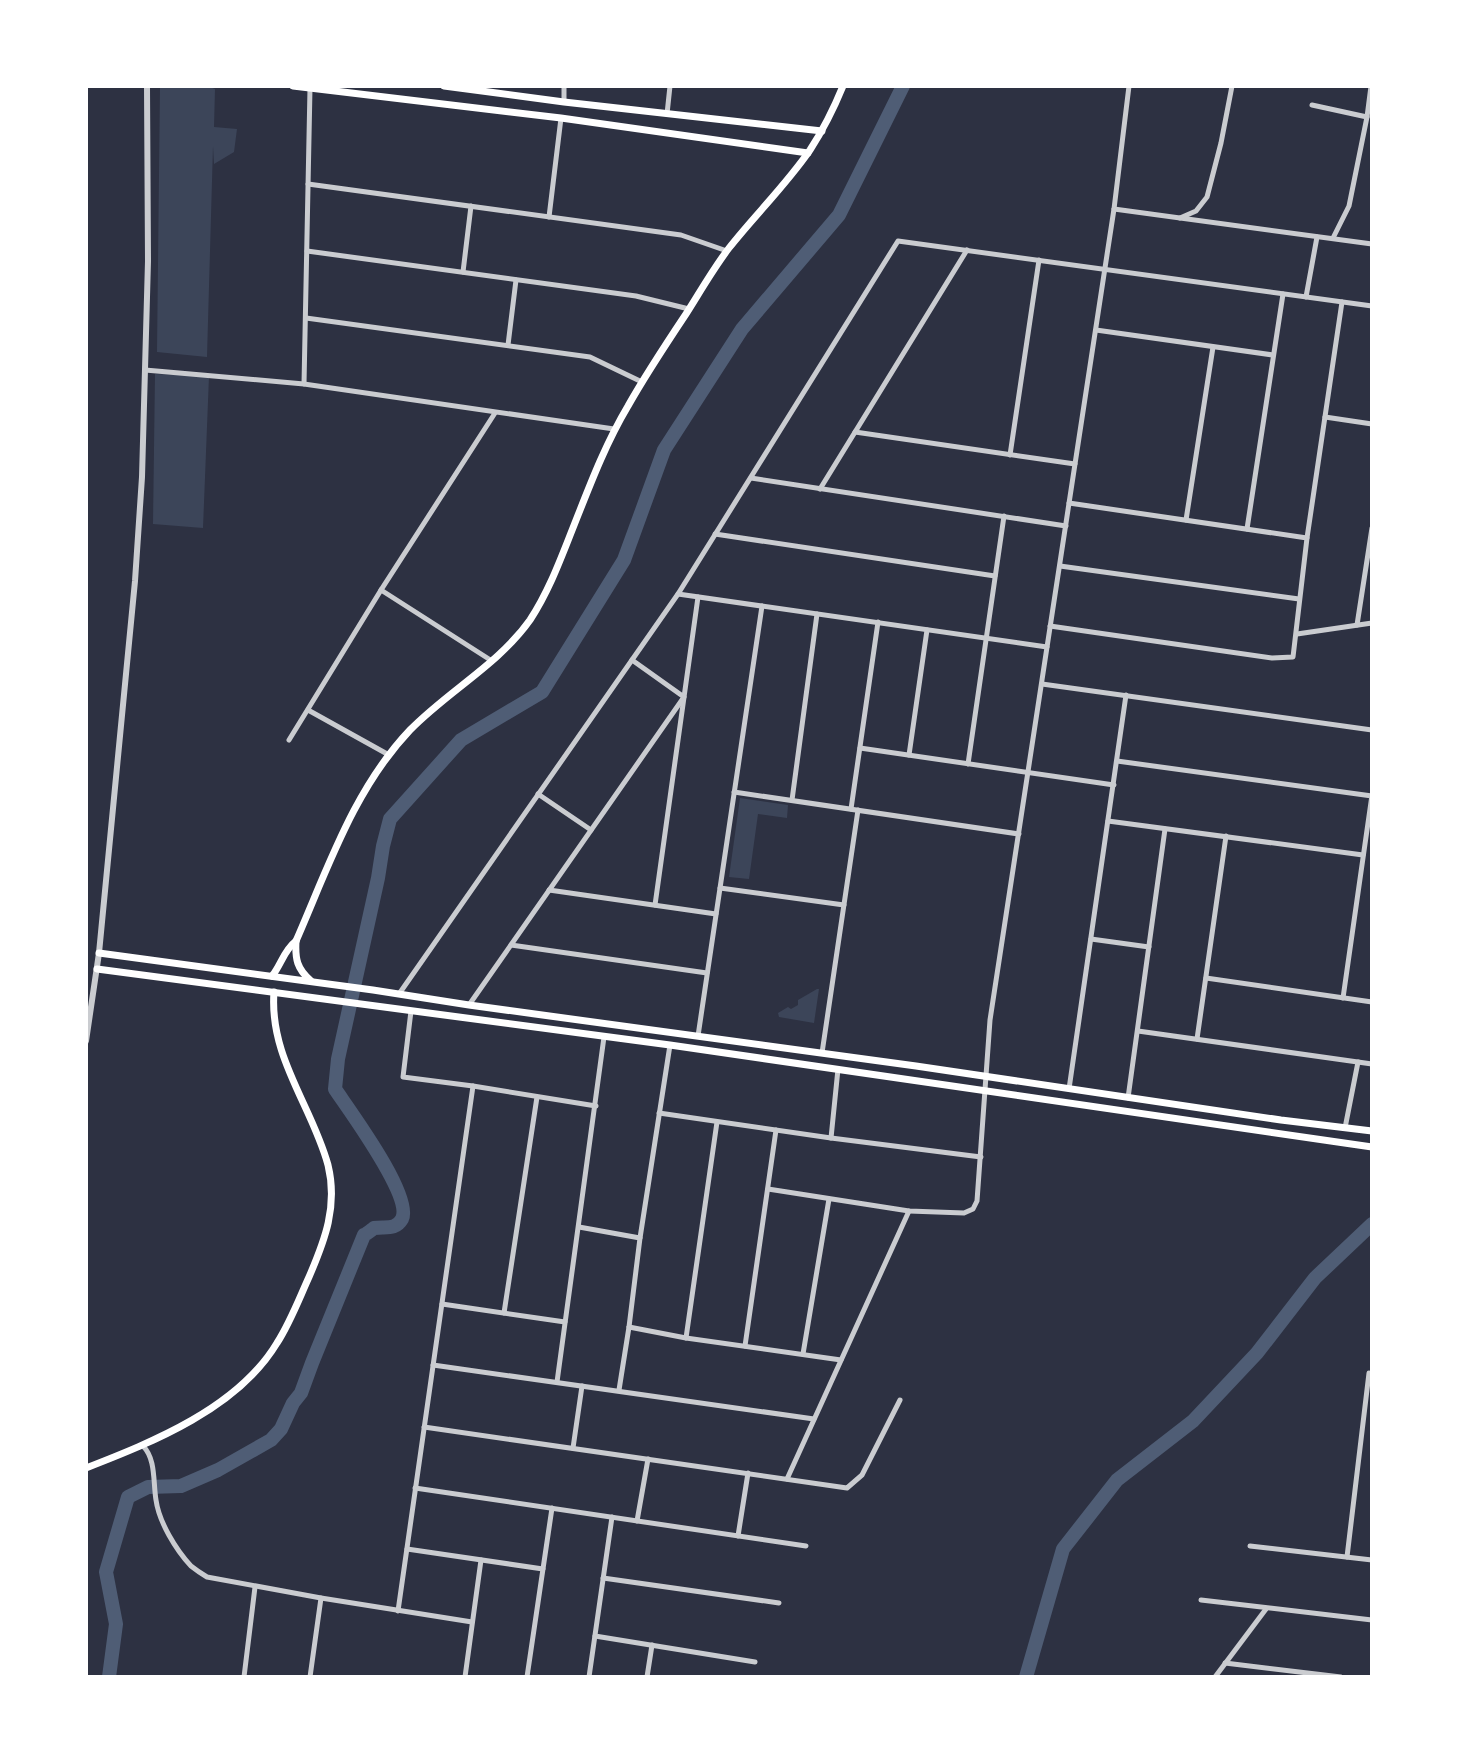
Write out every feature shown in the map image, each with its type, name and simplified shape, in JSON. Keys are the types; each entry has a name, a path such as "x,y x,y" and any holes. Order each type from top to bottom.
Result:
{"main road":[{"path":"293,86 347,89 808,153"},
{"path":"444,86 505,90 564,102 822,131"},
{"path":"311,981 297,964 296,941 355,808 371,781 410,731 492,661 529,621 543,598 614,429 727,251 808,153 843,86"},
{"path":"272,976 289,946 296,941"},
{"path":"99,953 1372,1131"},
{"path":"97,969 670,1045 1372,1147"},
{"path":"86,1468 143,1446 191,1421 238,1388 265,1361 286,1328 326,1237 332,1207 330,1176 317,1135 281,1054 275,1024 274,992"},
{"path":"390,1007 399,994"}],"street":[{"path":"86,1041 99,953 142,477 148,261 147,86"},
{"path":"564,86 564,102"},
{"path":"667,114 670,86"},
{"path":"768,1189 909,1211 964,1213 973,1209 977,1201 990,1020 1105,270 1129,86"},
{"path":"1179,218 1196,211 1207,197 1232,86"},
{"path":"1333,238 1349,206 1371,86"},
{"path":"304,384 310,88"},
{"path":"1312,105 1367,117"},
{"path":"549,217 561,118"},
{"path":"308,184 681,235 727,251"},
{"path":"463,273 471,206"},
{"path":"1114,209 1372,244"},
{"path":"1306,297 1317,237"},
{"path":"399,994 678,594 898,241 1372,306"},
{"path":"820,489 967,250"},
{"path":"307,251 636,296 689,309"},
{"path":"1010,455 1039,260"},
{"path":"508,345 516,280"},
{"path":"1247,529 1283,294"},
{"path":"1050,626 1272,658 1293,657 1307,538 1342,302"},
{"path":"306,318 590,357 642,382"},
{"path":"1096,330 1273,355"},
{"path":"1186,520 1213,347"},
{"path":"145,370 304,384 614,429"},
{"path":"289,740 495,413"},
{"path":"1325,417 1372,424"},
{"path":"855,432 1075,464"},
{"path":"751,478 1066,526"},
{"path":"1069,503 1307,538"},
{"path":"968,764 1004,516"},
{"path":"1357,625 1372,528"},
{"path":"715,534 995,576"},
{"path":"1060,566 1299,599"},
{"path":"381,590 492,661"},
{"path":"678,594 1047,647"},
{"path":"655,905 698,597"},
{"path":"698,1036 762,606"},
{"path":"792,800 817,614"},
{"path":"822,1053 844,905 860,748 878,622"},
{"path":"1297,634 1372,623"},
{"path":"909,755 927,629"},
{"path":"632,660 684,697"},
{"path":"1042,684 1372,730"},
{"path":"1069,1089 1126,695"},
{"path":"469,1005 684,697"},
{"path":"308,710 389,755"},
{"path":"860,748 1114,785"},
{"path":"1117,761 1372,795 1343,998"},
{"path":"734,792 1019,834"},
{"path":"538,794 591,830"},
{"path":"1108,821 1363,855"},
{"path":"1128,1098 1165,829"},
{"path":"1197,1039 1226,836"},
{"path":"720,888 844,905"},
{"path":"549,890 716,914"},
{"path":"1091,939 1149,947"},
{"path":"511,945 707,973"},
{"path":"1206,978 1372,1002"},
{"path":"411,1011 403,1077 596,1106"},
{"path":"1138,1031 1372,1064"},
{"path":"557,1382 604,1037"},
{"path":"619,1390 670,1045"},
{"path":"1345,1128 1358,1062"},
{"path":"831,1138 838,1069"},
{"path":"398,1611 473,1086"},
{"path":"504,1313 537,1097"},
{"path":"659,1113 981,1157"},
{"path":"686,1338 717,1122"},
{"path":"745,1346 776,1130"},
{"path":"803,1354 829,1199"},
{"path":"787,1479 909,1211"},
{"path":"579,1227 640,1238"},
{"path":"442,1304 565,1322"},
{"path":"629,1327 841,1360"},
{"path":"433,1365 814,1419"},
{"path":"1347,1557 1369,1373"},
{"path":"573,1448 582,1386"},
{"path":"424,1427 847,1488 862,1475 900,1400"},
{"path":"143,1446 150,1453 162,1519 192,1567 207,1577 472,1622"},
{"path":"637,1521 648,1459"},
{"path":"738,1536 748,1473"},
{"path":"415,1488 806,1546"},
{"path":"527,1677 552,1508"},
{"path":"589,1677 612,1517"},
{"path":"1250,1546 1372,1560"},
{"path":"407,1549 543,1569"},
{"path":"465,1677 481,1560"},
{"path":"603,1578 779,1603"},
{"path":"244,1677 255,1587"},
{"path":"310,1677 321,1598"},
{"path":"1201,1600 1372,1620"},
{"path":"1215,1677 1267,1608"},
{"path":"595,1636 755,1662"},
{"path":"647,1677 652,1645"},
{"path":"1225,1663 1341,1677"}],"shaded area":[{"path":"160,86 207,86 215,89 214,127 237,129 234,152 214,164 213,146 207,357 157,352"},
{"path":"155,374 209,376 203,528 153,524"},
{"path":"740,798 788,805 787,818 758,814 749,879 729,877"},
{"path":"817,989 814,1023 779,1017 778,1013 798,1005 798,1000"}],"waterway":[{"path":"109,1677 116,1624 106,1572 128,1497 148,1487 181,1486 218,1470 271,1440 281,1429 301,1393 364,1235 374,1228 393,1227 402,1219 403,1208 389,1173 335,1089 338,1059 390,819 461,740 542,692 624,560 664,450 742,329 839,215 903,86"},
{"path":"1026,1677 1063,1549 1117,1480 1193,1421 1257,1353 1315,1278 1372,1224"}]}
